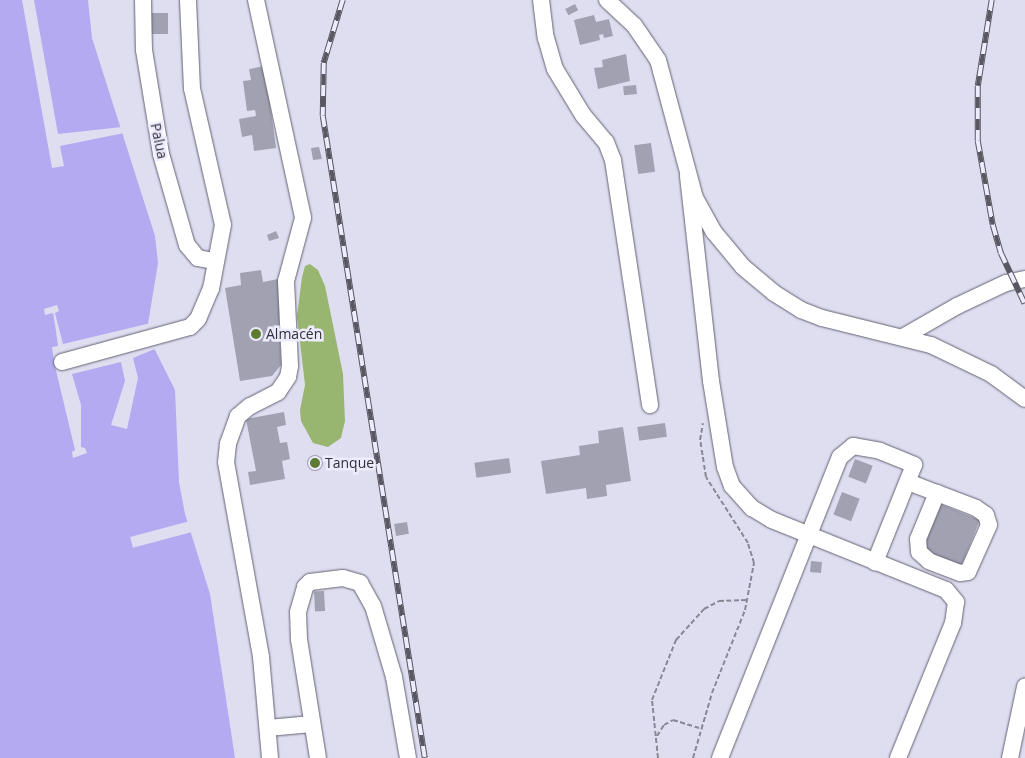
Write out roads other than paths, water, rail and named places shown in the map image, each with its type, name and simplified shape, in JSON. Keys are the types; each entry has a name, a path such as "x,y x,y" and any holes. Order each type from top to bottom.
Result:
{"street":[{"name":"Palua","path":"143,0 144,50 163,162 187,245 198,258 214,262"},
{"path":"62,362 190,327 198,319 212,289 214,262 223,225 192,89 188,0"},
{"path":"256,0 303,223 286,281 290,366 288,377 278,392 250,406 238,416 228,444 226,462 232,505 256,629 270,758"},
{"path":"541,0 547,43 555,69 583,115 606,142 613,160 650,405"},
{"path":"607,0 634,25 658,60 688,176 714,406 725,468 737,493 772,520 946,590 956,602 952,623 898,758"},
{"path":"688,176 714,232 743,267 774,293 822,318 903,337 972,364 1025,399"},
{"path":"903,337 965,302 1006,283 1025,279"},
{"path":"720,758 840,457 849,448 870,448 913,464 908,482 875,562"},
{"path":"908,482 937,493 983,512 988,519 984,540 968,572 960,573 929,561 919,552 918,539 937,493"},
{"path":"318,758 299,640 302,597 310,582 352,580 366,590 381,630 394,677 408,758"},
{"path":"1010,758 1025,687"},
{"path":"268,728 312,724"}],"railway":[{"path":"343,0 324,63 323,116 425,758"},
{"path":"992,0 978,86 978,141 993,225 1001,253 1025,304"}],"place":[{"name":"Almacén","path":"256,334"},
{"name":"Tanque","path":"315,463"}]}
